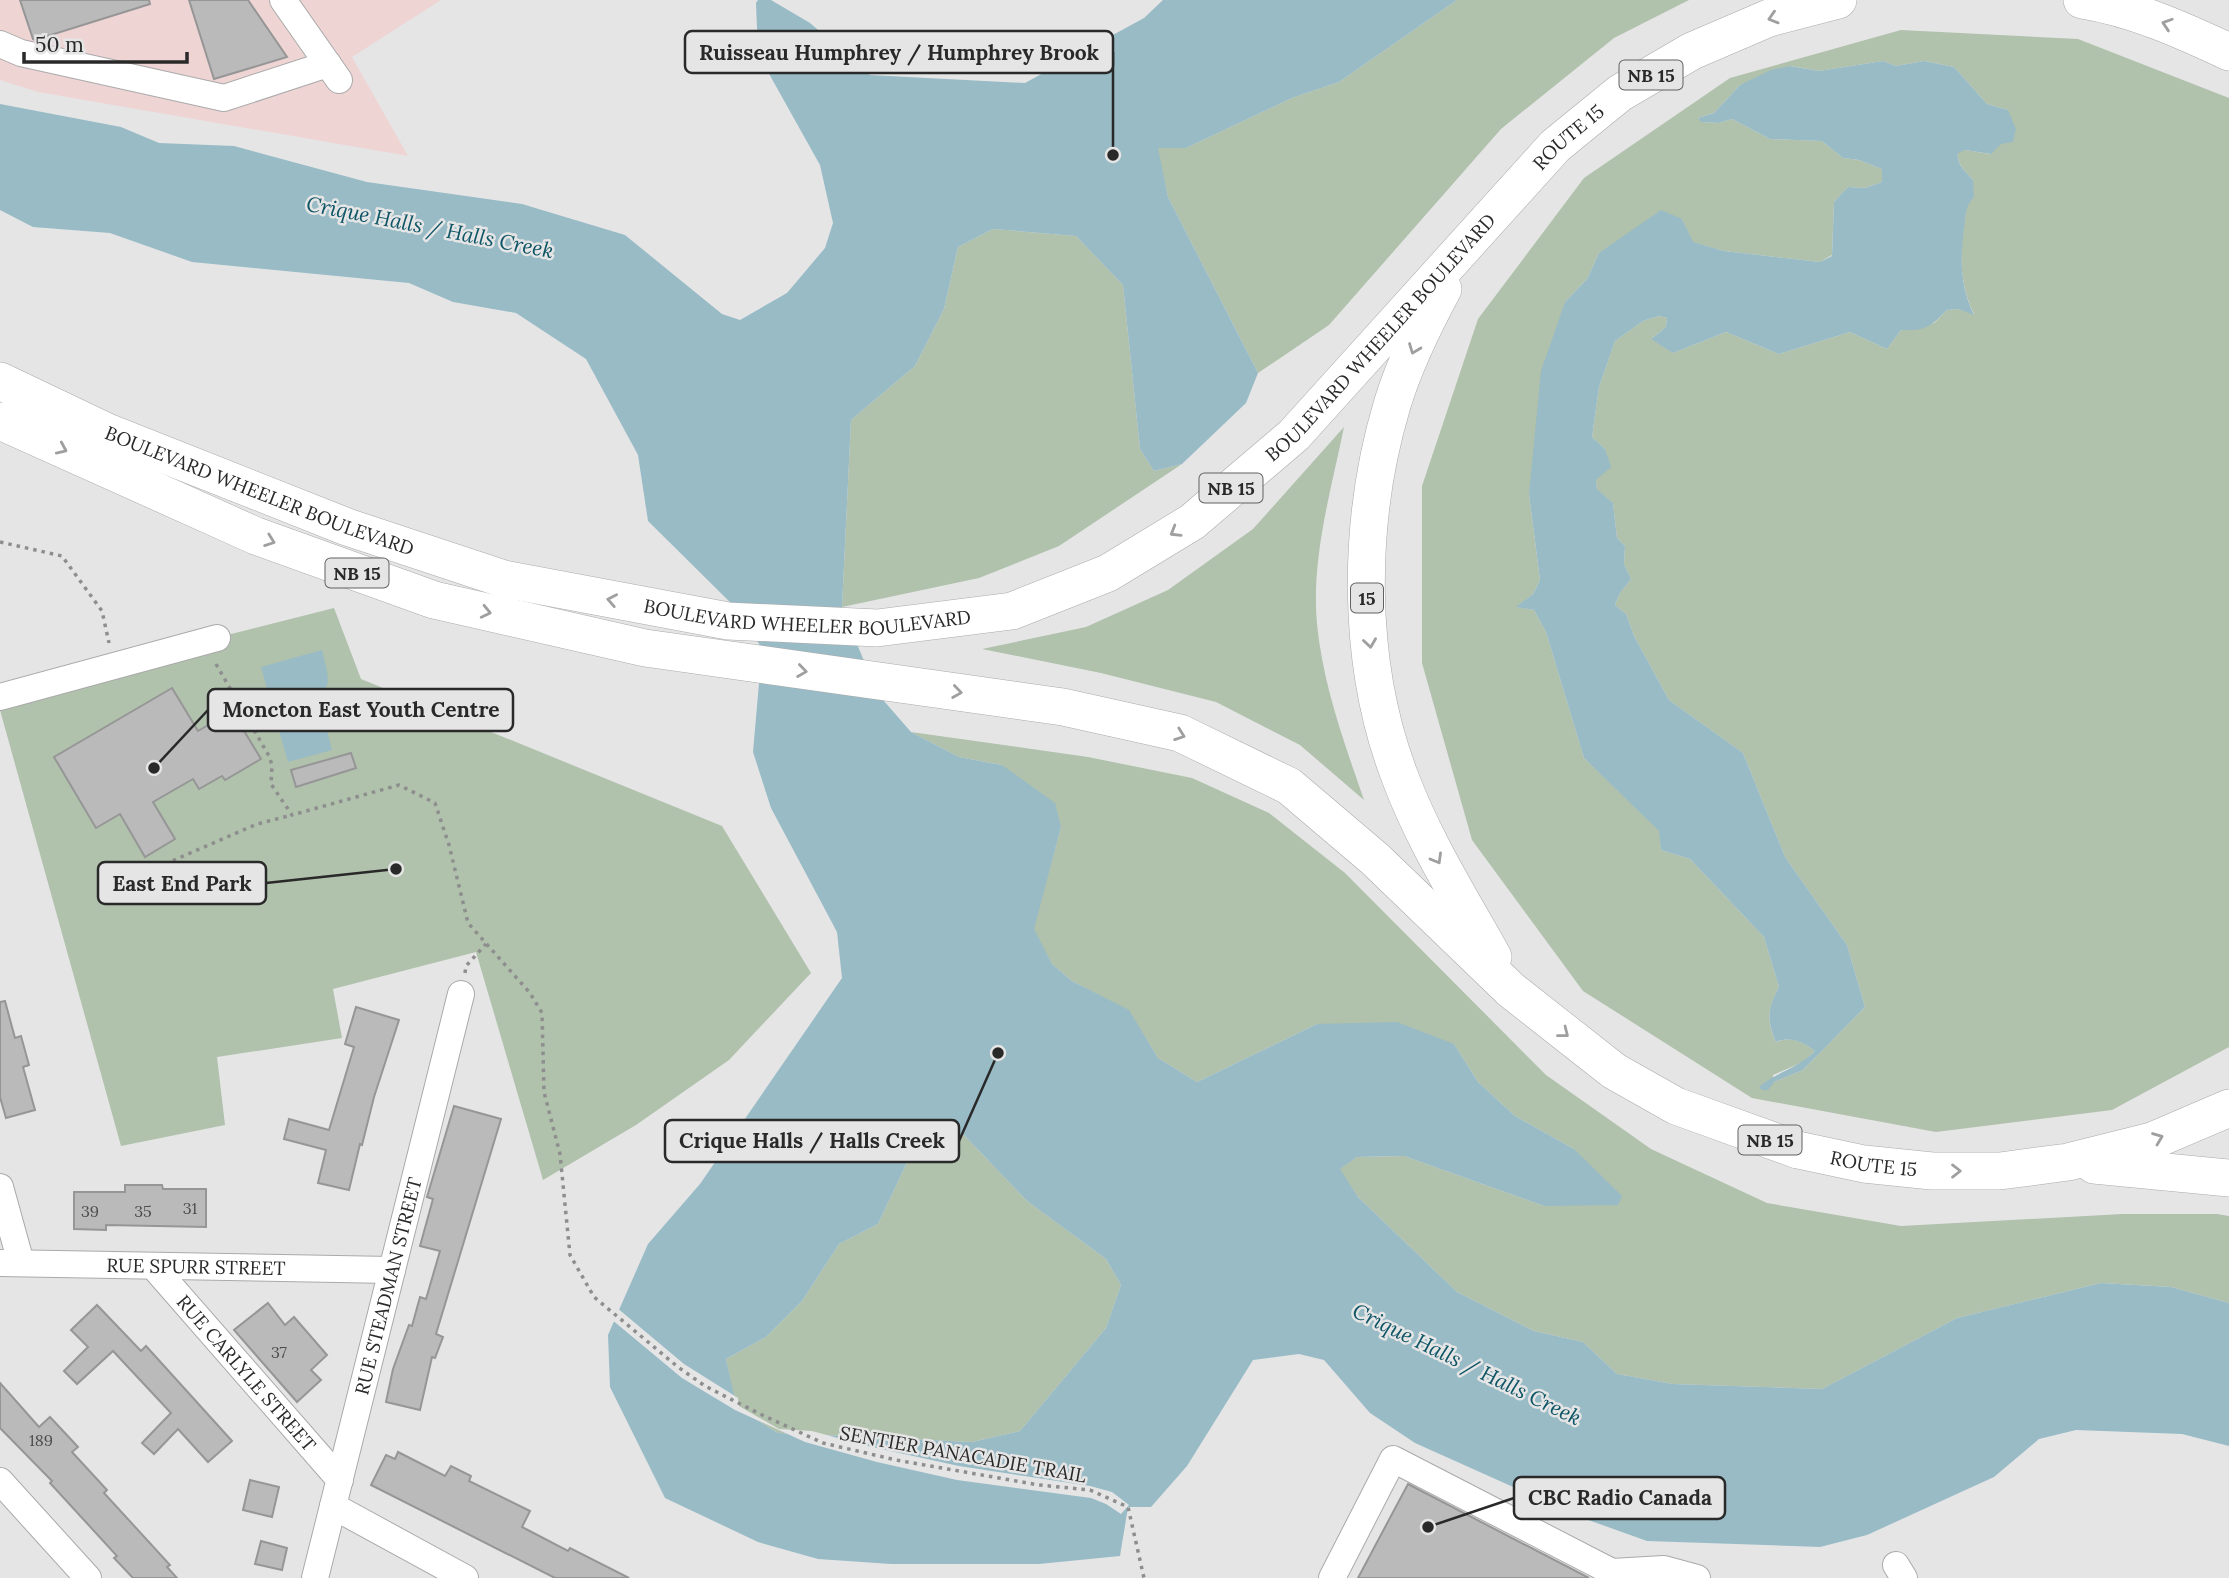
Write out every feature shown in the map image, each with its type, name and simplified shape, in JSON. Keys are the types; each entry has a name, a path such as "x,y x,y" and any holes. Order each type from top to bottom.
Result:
{"highway":[{"name":"ROUTE 15","path":"1498,206 1555,146 1620,93 1692,51 1769,18 1838,0"},
{"path":"2082,0 2097,2 2176,27 2229,52"},
{"name":"BOULEVARD WHEELER BOULEVARD","path":"0,382 107,432 347,527 491,575 728,621 877,628 1012,611 1108,573 1192,522 1294,435 1498,206"},
{"name":"15","path":"1498,206 1448,279 1419,335 1392,405 1374,478 1366,553 1368,628 1373,666 1379,703 1399,775 1429,845 1511,990"},
{"name":"BOULEVARD WHEELER BOULEVARD","path":"0,421 256,536 434,600 645,648 1063,707 1181,733 1289,786 1375,859 1511,990"},
{"name":"ROUTE 15","path":"1511,990 1614,1071 1676,1105 1798,1150 1864,1164 1932,1171 2000,1171 2068,1162 2152,1140 2229,1108"},
{"name":"NB 15","path":"2068,1162 2229,1178"}],"street":[{"path":"0,44 21,54 224,98 334,72 283,0"},
{"path":"0,697 210,639"},
{"name":"RUE STEADMAN STREET","path":"315,1578 461,994"},
{"path":"0,1187 11,1263"},
{"name":"RUE SPURR STREET","path":"11,1263 392,1270"},
{"name":"RUE CARLYLE STREET","path":"153,1266 340,1480"},
{"path":"1332,1578 1393,1459 1612,1572 1664,1569 1697,1578"},
{"path":"0,1481 88,1578"},
{"path":"333,1506 466,1578"}],"path":[{"path":"0,542 62,556 102,611 109,643 120,640"},
{"path":"210,639 269,756 272,765 271,784 292,815"},
{"name":"SENTIER PANACADIE TRAIL","path":"126,881 257,824 399,785 435,803 449,845 468,923 530,993 542,1013 544,1092 560,1154 570,1255 594,1297 705,1386 823,1443 896,1460 1039,1485 1090,1490 1128,1507 1144,1578"},
{"path":"461,994 466,966 486,944"}],"shaded area":[{"path":"0,0 441,0 352,57 408,156 38,92 0,80"}],"green space":[{"path":"1457,0 1689,0 1614,38 1501,129 1329,325 1258,373 1168,197 1157,148 1186,148 1292,98 1339,82"},
{"path":"1901,30 2078,39 2229,98 2229,1047 2112,1110 1936,1132 1752,1098 1583,991 1472,840 1422,663 1422,486 1478,319 1584,178 1730,78","holes":["1883,61 1896,66 1924,61 1954,67 1987,104 2008,110 1990,154 1965,150 1958,152 1960,164 1973,180 1963,230 1962,264 1967,298 1974,314 1958,309 1947,310 1934,323 1901,330 1887,349 1850,332 1779,354 1726,332 1673,353 1652,338 1666,327 1667,318 1659,316 1643,321 1615,341 1599,387 1592,437 1605,449 1596,481 1597,490 1613,503 1617,538 1625,546 1624,564 1631,579 1615,605 1626,614 1634,636 1669,700 1743,753 1785,857 1847,945 1865,1007 1803,1070 1774,1082 1773,1075 1803,1062 1815,1051 1797,1041 1776,1042 1770,1014 1772,1001 1779,987 1764,937 1690,859 1661,850 1660,831 1584,758 1546,632 1534,610 1517,607 1533,594 1540,580 1529,494 1565,302 1587,279 1599,253 1682,219 1692,242 1724,251 1820,262 1832,255 1834,202 1848,187 1865,188 1882,182 1882,169 1859,160 1843,158 1822,141 1770,139 1732,119 1719,123 1702,122 1698,118 1714,113 1740,85 1791,66 1819,71"]},
{"path":"993,229 1076,236 1123,285 1140,449 1154,471 1182,464 1059,546 979,578 842,607 851,420 915,366 944,309 958,247"},
{"path":"1344,427 1319,550 1317,624 1329,691 1364,800 1300,745 1216,702 1101,673 982,649 1086,627 1168,590 1253,529"},
{"path":"334,608 361,679 722,826 811,973 729,1060 636,1125 543,1180 476,952 333,989 342,1038 217,1057 225,1125 121,1146 0,710 0,697"},
{"path":"911,732 1088,757 1192,778 1269,813 1345,873 1546,1075 1651,1149 1767,1203 1901,1226 2122,1214 2229,1216 2229,1303 2171,1287 2101,1283 1957,1318 1822,1389 1673,1384 1617,1374 1583,1342 1534,1331 1457,1292 1358,1197 1339,1169 1357,1157 1404,1156 1544,1206 1574,1149 1515,1116 1478,1082 1454,1044 1317,1024 1197,1082 1158,1058 1129,1011 1072,981 1052,964 1033,929 1061,827 1002,765 959,757"},
{"path":"964,1135 1027,1201 1106,1259 1121,1285 1106,1328 1020,1431 972,1442 778,1433 736,1408 726,1359 766,1337 802,1301 839,1244 878,1224 919,1137"}],"water":[{"path":"758,0 771,0 810,23 870,75 1025,83 1144,18 1163,0 1457,0 1339,82 1292,98 1186,148 1158,148 1168,197 1258,373 1246,403 1182,464 1154,471 1140,449 1123,285 1076,236 993,229 958,247 944,309 915,366 851,420 842,607 877,693 911,732 959,757 1002,765 1055,803 1061,827 1034,929 1052,964 1072,981 1129,1010 1158,1058 1197,1082 1317,1024 1397,1022 1454,1044 1478,1082 1515,1116 1574,1149 1622,1196 1618,1205 1544,1206 1404,1156 1357,1157 1340,1169 1358,1197 1457,1292 1534,1331 1583,1342 1617,1374 1673,1384 1822,1389 1957,1318 2101,1283 2171,1287 2229,1303 2229,1446 2182,1434 2076,1430 2039,1439 1994,1477 1867,1535 1820,1547 1647,1541 1580,1517 1415,1443 1370,1413 1324,1360 1299,1354 1253,1360 1187,1466 1151,1507 1128,1507 1120,1556 1039,1564 891,1564 818,1559 758,1542 665,1498 610,1387 608,1335 648,1244 700,1184 842,978 837,932 771,808 753,752 762,649 741,613 648,521 638,455 586,359 516,313 453,302 409,283 192,262 110,233 33,227 0,210 0,104 121,127 159,143 234,146 367,182 522,204 625,235 722,314 740,320 787,293 825,248 833,223 820,165 758,54","holes":["964,1135 1027,1201 1106,1259 1121,1285 1106,1328 1020,1431 972,1442 778,1433 737,1408 726,1359 766,1337 802,1301 839,1244 878,1224 919,1137"]},
{"path":"1883,61 1896,66 1924,61 1954,67 1987,104 2008,110 2016,129 2013,142 2001,144 1991,154 1965,150 1958,153 1960,164 1973,180 1974,197 1966,211 1962,262 1966,293 1974,315 1958,309 1947,310 1927,327 1901,330 1887,349 1850,332 1779,354 1726,332 1673,353 1651,339 1666,327 1667,318 1659,316 1643,321 1615,341 1599,387 1592,437 1605,449 1611,467 1596,480 1597,489 1613,503 1617,538 1625,546 1624,564 1631,579 1615,605 1626,614 1634,636 1669,700 1743,753 1785,857 1847,945 1865,1007 1803,1070 1774,1082 1768,1090 1762,1090 1759,1087 1802,1062 1815,1051 1796,1041 1776,1042 1770,1014 1772,1001 1779,987 1764,937 1690,859 1661,850 1659,831 1584,758 1546,632 1534,610 1516,607 1533,594 1540,580 1529,494 1541,371 1565,302 1587,279 1599,253 1661,210 1682,219 1693,242 1724,251 1820,262 1832,256 1834,202 1848,187 1865,188 1882,182 1882,169 1859,160 1843,158 1822,141 1770,139 1732,119 1719,123 1701,122 1698,118 1714,113 1740,85 1771,70 1790,66 1819,71"},
{"path":"322,650 328,683 322,694 321,706 332,750 288,762 261,667"}],"pier":[{"path":"616,1307 684,1364 738,1398 739,1406 779,1429 812,1431 959,1466 1090,1486 1112,1492 1129,1505 1121,1514 1091,1498 957,1480 805,1442 735,1410 682,1378 611,1319"}],"building":[{"path":"20,0 149,0 150,4 35,40"},
{"path":"189,0 248,0 287,57 214,79"},
{"path":"172,688 198,731 232,711 261,759 225,780 222,776 199,789 193,779 153,802 175,839 145,857 120,814 96,828 54,757"},
{"path":"351,753 356,768 296,787 291,770"},
{"path":"5,1001 15,1038 21,1036 29,1065 23,1067 35,1110 6,1118 0,1097 0,1002"},
{"path":"356,1007 399,1020 374,1097 362,1145 360,1144 349,1190 318,1183 326,1150 284,1139 289,1119 329,1130 354,1047 345,1044"},
{"path":"454,1106 501,1119 436,1334 443,1337 435,1358 432,1357 420,1410 386,1402 393,1369 409,1325 412,1326 420,1297 426,1299 440,1251 420,1246 433,1199 427,1197"},
{"path":"125,1185 162,1185 163,1189 206,1189 206,1227 106,1225 106,1230 74,1229 74,1192 125,1192"},
{"path":"268,1303 285,1325 294,1317 327,1355 311,1370 321,1380 297,1402 234,1330"},
{"path":"97,1305 141,1351 146,1346 232,1441 208,1462 178,1429 154,1454 142,1443 171,1413 113,1351 77,1384 64,1371 88,1347 71,1330"},
{"path":"0,1383 39,1427 50,1417 78,1447 72,1452 107,1490 104,1493 170,1565 167,1567 177,1578 133,1578 114,1558 117,1556 50,1483 52,1481 0,1428"},
{"path":"398,1452 445,1476 451,1466 471,1476 469,1481 530,1511 522,1527 629,1578 555,1578 371,1485 386,1455 395,1459"},
{"path":"250,1480 279,1487 272,1517 243,1510"},
{"path":"1408,1484 1589,1578 1358,1578"},
{"path":"261,1541 287,1548 282,1570 255,1564"}],"place":[{"name":"Ruisseau Humphrey / Humphrey Brook","path":"1113,155"},
{"name":"Moncton East Youth Centre","path":"154,768"},
{"name":"East End Park","path":"396,869"},
{"name":"Crique Halls / Halls Creek","path":"998,1053"},
{"name":"CBC Radio Canada","path":"1428,1527"}]}
